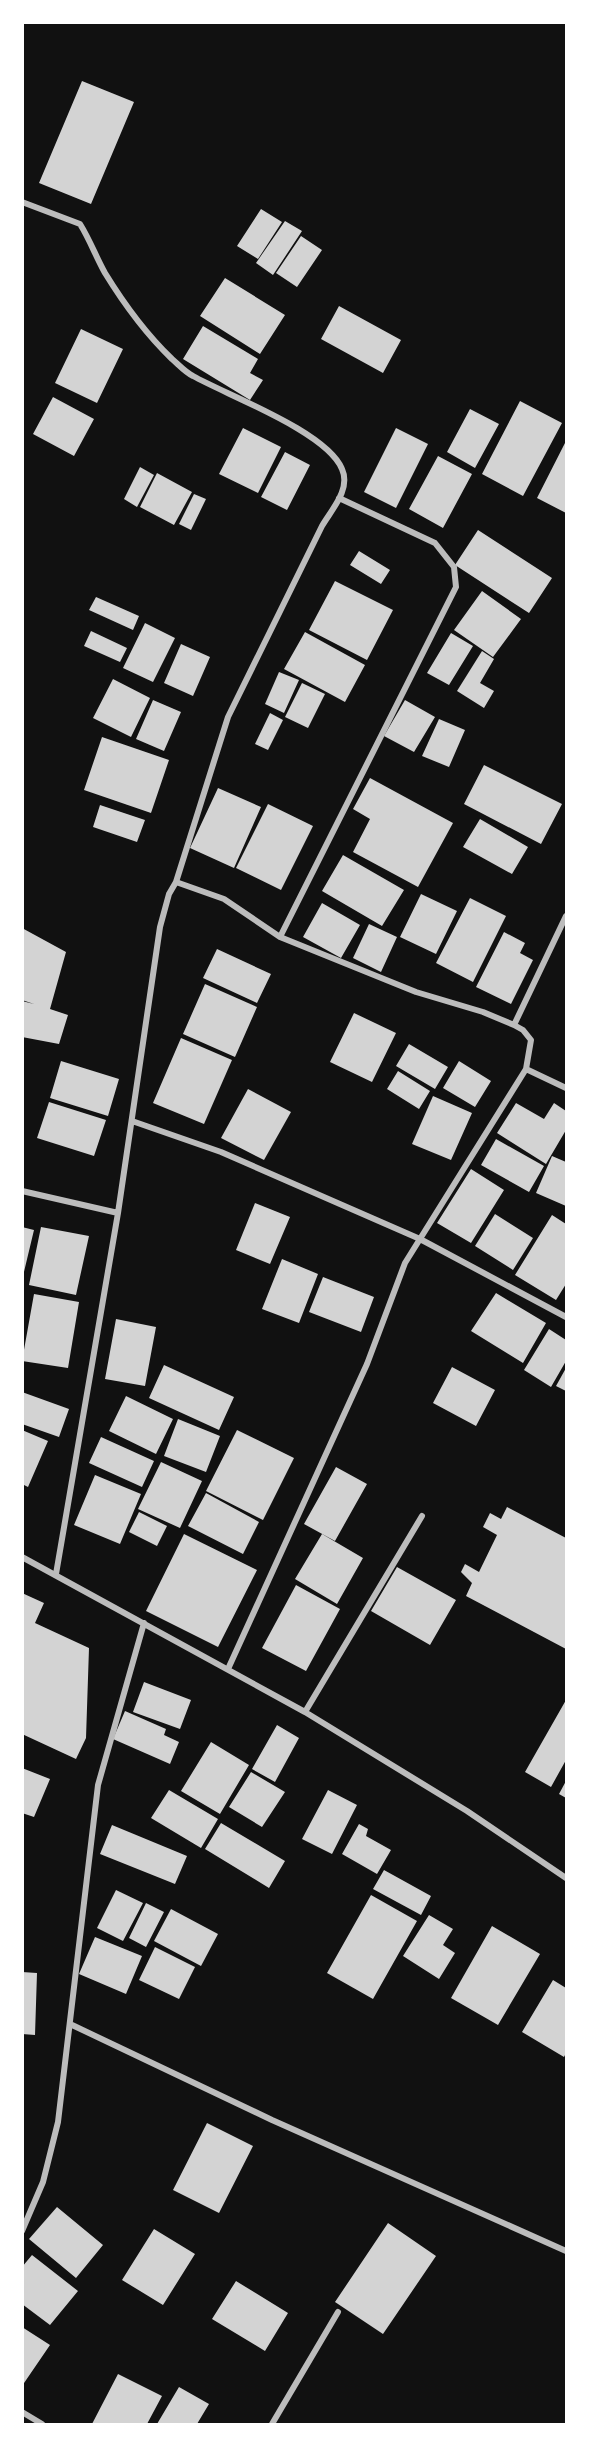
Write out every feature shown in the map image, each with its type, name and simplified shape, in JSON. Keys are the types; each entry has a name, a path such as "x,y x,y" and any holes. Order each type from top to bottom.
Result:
{"street":[{"path":"22,202 80,224 105,272 139,323 162,350 190,375 299,429 333,454 343,469 345,483 228,717 160,927 118,1213 56,1574"},
{"path":"280,938 456,587 454,567 435,543 339,498"},
{"path":"176,882 224,899 280,938 416,992 483,1012 523,1030 531,1040 526,1069 405,1263 367,1364 228,1669"},
{"path":"514,1025 567,916"},
{"path":"526,1069 567,1088"},
{"path":"132,1121 221,1152 420,1239 567,1317"},
{"path":"22,1191 118,1213"},
{"path":"305,1712 422,1516"},
{"path":"22,1557 305,1712 467,1811 567,1878"},
{"path":"22,2231 43,2182 58,2122 98,1785 144,1623"},
{"path":"70,2024 283,2124 567,2251"},
{"path":"272,2424 338,2312"},
{"path":"22,2412 42,2424"}],"building":[{"path":"82,81 134,102 91,204 39,183"},
{"path":"261,209 282,222 258,259 237,246"},
{"path":"285,221 302,231 273,275 256,263"},
{"path":"301,236 322,250 297,287 276,273"},
{"path":"225,278 285,315 260,354 200,316"},
{"path":"339,306 401,340 383,373 321,339"},
{"path":"203,326 258,359 250,373 263,380 250,400 183,359"},
{"path":"81,329 123,349 97,403 55,383"},
{"path":"53,397 94,419 74,456 33,434"},
{"path":"520,401 562,423 523,496 482,474"},
{"path":"470,409 499,424 475,468 447,452"},
{"path":"243,428 281,447 258,493 219,474"},
{"path":"396,428 428,444 396,508 364,492"},
{"path":"566,441 566,513 537,498"},
{"path":"285,452 310,465 287,510 261,497"},
{"path":"438,456 472,474 443,528 409,509"},
{"path":"140,467 154,475 137,507 124,499"},
{"path":"157,473 192,492 174,525 140,507"},
{"path":"194,494 206,499 191,530 179,524"},
{"path":"478,530 552,578 529,613 455,565"},
{"path":"359,551 390,570 381,584 350,565"},
{"path":"335,581 393,610 367,660 309,630"},
{"path":"482,591 521,619 493,657 454,630"},
{"path":"96,597 139,616 133,630 89,610"},
{"path":"145,623 175,638 153,682 123,668"},
{"path":"91,631 127,648 120,662 84,646"},
{"path":"305,632 365,665 345,702 284,669"},
{"path":"451,633 473,646 449,685 427,673"},
{"path":"181,644 210,657 193,696 164,683"},
{"path":"482,651 494,659 480,683 494,691 484,708 457,691"},
{"path":"279,672 299,680 284,713 265,704"},
{"path":"113,679 150,698 131,737 93,718"},
{"path":"302,683 325,694 308,728 285,717"},
{"path":"153,700 181,712 164,751 136,739"},
{"path":"405,700 435,717 414,752 384,736"},
{"path":"270,713 283,720 268,750 255,744"},
{"path":"439,719 465,730 449,767 422,756"},
{"path":"102,737 169,760 151,813 84,790"},
{"path":"484,765 562,804 541,844 464,804"},
{"path":"370,778 453,823 418,887 353,852 370,819 353,809"},
{"path":"218,788 261,807 234,868 190,848"},
{"path":"268,804 313,826 281,890 236,868"},
{"path":"100,805 145,820 137,842 93,827"},
{"path":"480,819 528,847 512,874 463,847"},
{"path":"343,855 404,890 382,926 322,891"},
{"path":"421,894 457,911 436,954 400,937"},
{"path":"470,898 506,916 473,982 436,963"},
{"path":"322,903 360,925 341,958 303,937"},
{"path":"369,924 397,937 381,972 353,958"},
{"path":"22,928 66,952 50,1009 68,1015 59,1044 22,1037 22,1001 34,1004 22,1000"},
{"path":"504,932 525,943 520,953 533,960 511,1004 476,987"},
{"path":"217,949 271,974 257,1003 203,978"},
{"path":"205,984 257,1007 235,1057 183,1034"},
{"path":"354,1013 396,1033 372,1082 330,1062"},
{"path":"181,1038 232,1060 204,1124 153,1103"},
{"path":"409,1044 448,1067 435,1089 396,1066"},
{"path":"61,1061 119,1079 108,1116 50,1098"},
{"path":"459,1061 491,1081 475,1107 443,1088"},
{"path":"398,1071 430,1091 419,1109 387,1089"},
{"path":"248,1089 291,1112 264,1160 221,1138"},
{"path":"433,1096 472,1113 451,1160 412,1144"},
{"path":"49,1102 106,1120 94,1156 37,1138"},
{"path":"516,1103 544,1119 554,1103 566,1111 566,1130 546,1164 497,1133"},
{"path":"496,1139 544,1166 529,1192 481,1165"},
{"path":"552,1156 566,1162 566,1206 536,1193"},
{"path":"471,1169 504,1190 471,1243 437,1223"},
{"path":"255,1203 290,1217 270,1264 236,1250"},
{"path":"495,1214 533,1238 513,1270 475,1246"},
{"path":"552,1215 566,1224 566,1284 556,1300 515,1275"},
{"path":"22,1227 34,1230 23,1276 22,1276"},
{"path":"41,1227 89,1236 76,1295 29,1285"},
{"path":"282,1259 318,1274 299,1323 262,1309"},
{"path":"323,1277 374,1297 361,1332 309,1312"},
{"path":"496,1293 546,1323 523,1363 471,1331"},
{"path":"34,1294 79,1302 68,1368 22,1361"},
{"path":"116,1319 156,1327 145,1386 105,1379"},
{"path":"549,1329 566,1340 566,1361 551,1387 524,1370"},
{"path":"164,1365 234,1397 219,1430 149,1398"},
{"path":"452,1367 495,1390 476,1426 433,1403"},
{"path":"566,1368 566,1391 556,1386"},
{"path":"22,1392 69,1409 59,1437 22,1424"},
{"path":"126,1396 173,1419 156,1454 109,1431"},
{"path":"178,1419 220,1436 206,1472 164,1456"},
{"path":"22,1430 48,1441 28,1487 22,1484"},
{"path":"237,1430 294,1458 263,1520 206,1491"},
{"path":"101,1437 154,1461 142,1487 89,1463"},
{"path":"161,1462 202,1481 180,1528 138,1509"},
{"path":"336,1467 367,1484 335,1541 304,1524"},
{"path":"95,1475 141,1494 120,1544 74,1525"},
{"path":"206,1493 259,1522 243,1554 188,1526"},
{"path":"507,1507 566,1538 566,1649 466,1596 472,1583 461,1572 465,1564 479,1572 497,1535 483,1527 490,1513 501,1519"},
{"path":"139,1512 167,1526 157,1546 129,1532"},
{"path":"184,1534 257,1570 218,1647 146,1611"},
{"path":"322,1534 363,1558 337,1604 295,1579"},
{"path":"397,1567 456,1600 430,1645 371,1611"},
{"path":"296,1585 340,1609 306,1671 262,1648"},
{"path":"22,1593 44,1603 35,1623 89,1648 86,1738 76,1759 22,1734"},
{"path":"144,1682 191,1700 180,1729 133,1712"},
{"path":"566,1700 566,1760 551,1787 525,1772"},
{"path":"125,1711 166,1729 164,1735 179,1742 170,1764 113,1739"},
{"path":"277,1725 299,1738 275,1782 252,1769"},
{"path":"211,1742 249,1765 220,1814 181,1791"},
{"path":"22,1768 50,1779 34,1817 22,1813"},
{"path":"251,1772 285,1792 262,1827 229,1807"},
{"path":"566,1781 566,1798 559,1794"},
{"path":"169,1790 218,1819 201,1848 151,1818"},
{"path":"328,1790 357,1805 332,1854 302,1839"},
{"path":"221,1823 285,1861 269,1888 205,1849"},
{"path":"359,1824 368,1829 366,1836 391,1850 377,1874 342,1854"},
{"path":"112,1825 187,1856 175,1884 100,1854"},
{"path":"384,1870 431,1896 421,1915 373,1889"},
{"path":"116,1890 143,1903 123,1941 97,1928"},
{"path":"371,1895 417,1921 373,1999 327,1973"},
{"path":"146,1903 164,1912 146,1947 129,1938"},
{"path":"171,1909 218,1934 201,1966 154,1941"},
{"path":"429,1915 453,1929 443,1945 455,1953 439,1979 403,1956"},
{"path":"492,1926 540,1954 498,2025 451,1998"},
{"path":"95,1937 142,1956 126,1994 79,1974"},
{"path":"155,1947 195,1967 179,1999 139,1980"},
{"path":"22,1972 37,1973 35,2035 22,2034"},
{"path":"553,1980 566,1988 566,2053 564,2057 522,2032"},
{"path":"207,2123 253,2146 219,2213 173,2190"},
{"path":"57,2207 103,2245 76,2278 29,2239"},
{"path":"388,2223 436,2256 383,2334 335,2302"},
{"path":"154,2229 195,2254 163,2305 122,2280"},
{"path":"32,2255 78,2291 50,2325 22,2304 22,2267"},
{"path":"236,2281 288,2313 265,2351 212,2319"},
{"path":"22,2327 50,2345 22,2386"},
{"path":"118,2374 162,2396 147,2424 92,2424"},
{"path":"179,2387 209,2404 197,2424 157,2424"}]}
